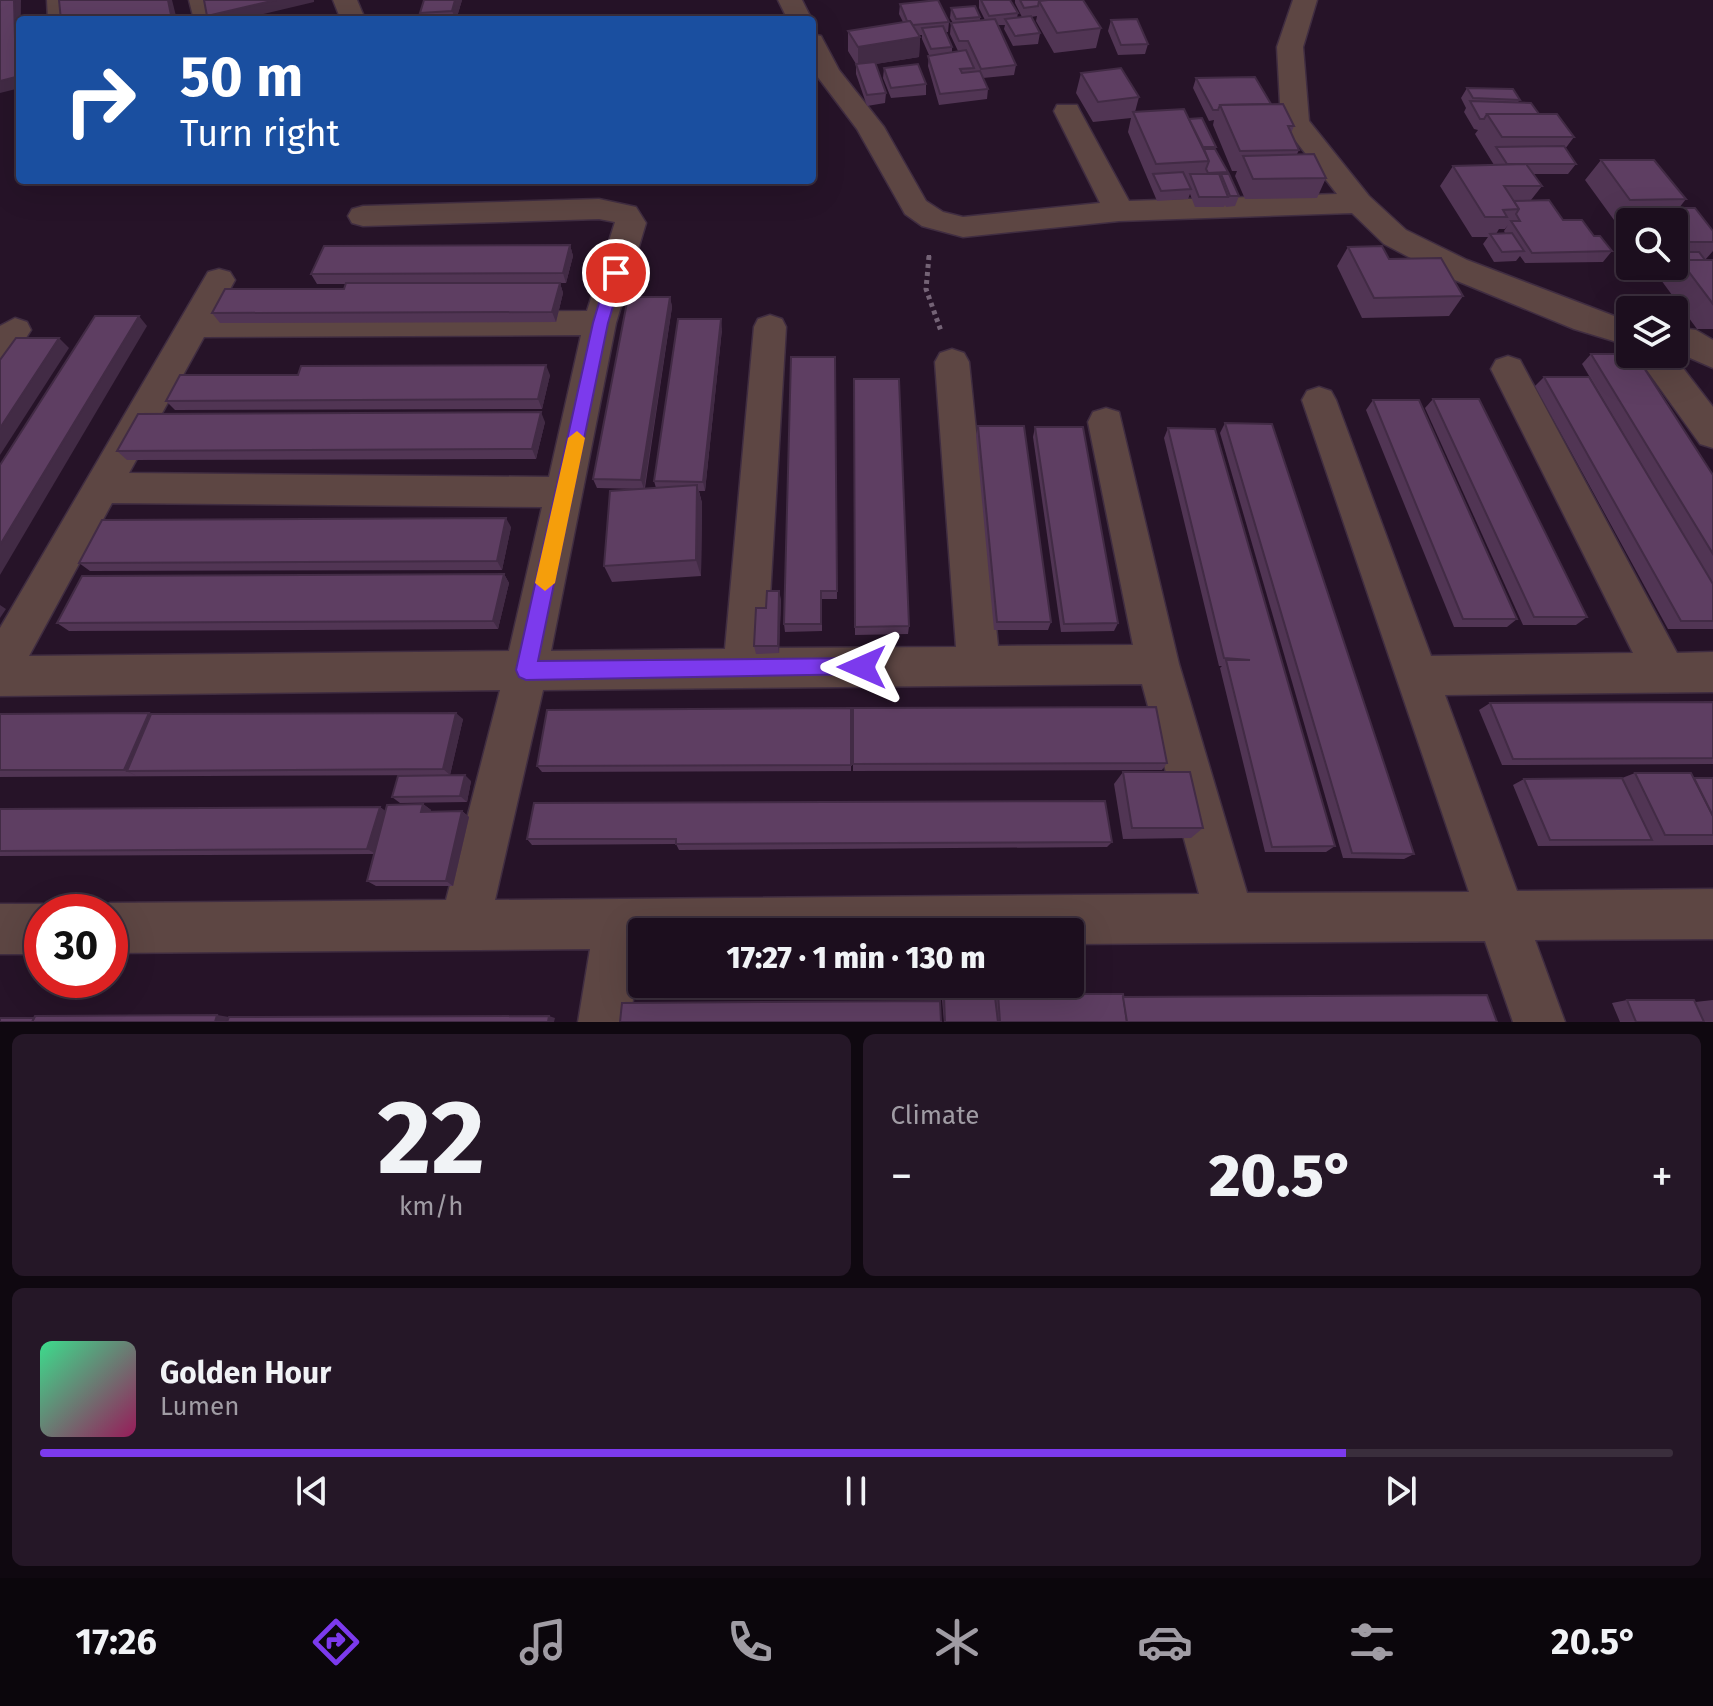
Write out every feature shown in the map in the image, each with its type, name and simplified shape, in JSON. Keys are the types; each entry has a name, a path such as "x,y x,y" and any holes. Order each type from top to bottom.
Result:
{"street":[{"path":"1305,0 1290,47 1295,122 1359,203 1395,237 1456,268 1586,321 1616,330"},
{"path":"820,74 870,127 915,207 933,219 963,227 1119,211 1359,203"},
{"path":"1067,111 1119,211"},
{"path":"363,216 599,209 625,214 631,223 600,323 526,670 464,926"},
{"path":"0,667 219,280"},
{"path":"193,325 600,323"},
{"path":"745,668 770,327"},
{"path":"1688,341 1713,356"},
{"path":"952,362 979,666"},
{"path":"1676,368 1713,434"},
{"path":"1508,369 1665,673"},
{"path":"1319,400 1539,1022"},
{"path":"1106,422 1158,664 1230,919"},
{"path":"102,488 565,492"},
{"path":"0,676 1158,664"},
{"path":"1417,676 1713,672"},
{"path":"128,928 1713,914"},
{"path":"604,1022 619,924"},
{"path":"0,929 24,929"}],"path":[{"path":"933,219 926,289 952,362"}],"building":[{"path":"0,0 14,0 16,77 0,81"},
{"path":"59,0 168,0 171,16 61,16"},
{"path":"204,0 276,0 207,16"},
{"path":"424,0 455,0 452,11 420,13"},
{"path":"938,0 949,22 913,25 907,21 900,4"},
{"path":"981,0 1010,0 1018,13 989,16"},
{"path":"1020,0 1048,0 1039,1 1038,6 1024,8"},
{"path":"1083,0 1101,28 1057,33 1039,1"},
{"path":"975,6 980,17 956,19 951,8"},
{"path":"1031,16 1040,33 1015,36 1005,19"},
{"path":"995,19 1016,65 981,69 968,41 959,41 951,23"},
{"path":"1137,19 1148,44 1121,45 1111,20"},
{"path":"910,21 920,37 858,47 848,31"},
{"path":"943,26 952,47 931,49 922,28"},
{"path":"966,50 974,68 960,69 962,73 980,71 988,89 940,94 928,56"},
{"path":"875,62 886,93 867,95 856,64"},
{"path":"918,64 926,84 891,88 884,68"},
{"path":"1121,68 1139,97 1098,102 1081,73"},
{"path":"1255,77 1271,104 1220,105 1218,110 1213,110 1196,78"},
{"path":"1467,88 1513,89 1520,100 1473,98"},
{"path":"1470,101 1531,103 1539,114 1487,114 1480,119"},
{"path":"1283,104 1294,126 1288,126 1299,150 1240,151 1220,105"},
{"path":"1184,109 1209,161 1156,164 1133,112"},
{"path":"1487,114 1557,114 1574,137 1502,137"},
{"path":"1202,118 1216,147 1203,147 1189,119"},
{"path":"1564,146 1576,164 1507,164 1496,147"},
{"path":"1204,149 1215,149 1228,172 1208,173 1209,161"},
{"path":"1314,154 1326,178 1253,179 1243,156"},
{"path":"1601,160 1654,160 1686,199 1630,200"},
{"path":"1526,164 1542,186 1504,186 1519,209 1503,210 1507,217 1485,217 1453,166"},
{"path":"1183,172 1191,189 1161,191 1153,174"},
{"path":"1190,174 1219,174 1228,197 1199,197"},
{"path":"1221,174 1229,174 1239,196 1230,196"},
{"path":"1549,200 1563,220 1582,220 1594,236 1600,236 1612,251 1532,253 1511,221 1520,221 1516,214 1519,209 1514,201"},
{"path":"1688,208 1695,208 1713,231 1713,242 1688,242"},
{"path":"1512,233 1524,251 1502,252 1490,234"},
{"path":"570,245 563,273 311,274 324,246"},
{"path":"1382,246 1389,259 1441,258 1463,296 1374,298 1348,247"},
{"path":"1688,252 1699,252 1705,260 1688,260"},
{"path":"1688,260 1713,260 1713,304 1688,271"},
{"path":"346,283 560,283 552,312 212,313 225,289 344,289"},
{"path":"628,297 670,297 641,480 593,479"},
{"path":"95,316 139,316 0,545 0,465"},
{"path":"678,319 721,319 703,482 654,481"},
{"path":"16,338 59,338 0,428 0,360"},
{"path":"1591,354 1616,354 1616,368 1644,368 1713,475 1713,554"},
{"path":"791,357 835,357 837,591 821,591 821,624 784,624"},
{"path":"546,365 538,399 166,401 180,375 298,375 301,366"},
{"path":"1544,377 1589,377 1713,584 1713,621 1681,621"},
{"path":"854,379 899,379 909,626 855,627"},
{"path":"1433,399 1479,399 1587,617 1534,617"},
{"path":"1373,400 1419,400 1517,619 1463,619"},
{"path":"541,412 532,449 117,451 138,414"},
{"path":"1225,423 1272,424 1414,854 1352,853"},
{"path":"978,426 1024,426 1051,622 997,622"},
{"path":"1035,427 1083,427 1118,623 1064,624"},
{"path":"1168,428 1215,429 1335,846 1272,847 1226,660 1250,660 1224,658"},
{"path":"697,485 696,560 604,566 610,491"},
{"path":"506,518 497,561 79,563 102,520"},
{"path":"504,574 493,621 57,623 82,576"},
{"path":"767,591 779,591 778,646 754,646 756,608 766,608"},
{"path":"1713,702 1713,758 1513,759 1490,703"},
{"path":"1156,707 1167,763 853,764 853,708"},
{"path":"851,708 851,765 537,766 547,710"},
{"path":"149,713 124,770 0,770 0,714"},
{"path":"456,713 443,769 127,771 151,714"},
{"path":"1123,772 1190,772 1203,828 1132,828"},
{"path":"1635,773 1691,773 1713,816 1713,835 1665,835"},
{"path":"465,775 460,796 392,797 398,776"},
{"path":"1622,778 1652,840 1550,840 1524,779"},
{"path":"1694,778 1713,778 1713,816"},
{"path":"1105,801 1112,842 676,844 676,839 527,839 534,803"},
{"path":"423,804 421,812 462,811 446,881 367,881 387,805"},
{"path":"380,807 367,849 0,851 0,809"},
{"path":"1084,994 1123,994 1127,1022 1000,1022 998,998 1084,998"},
{"path":"1487,995 1497,1022 1127,1022 1123,997"},
{"path":"944,998 995,998 998,1022 945,1022"},
{"path":"1627,1000 1694,1000 1704,1022 1636,1022"},
{"path":"940,1001 941,1022 620,1022 622,1003"},
{"path":"217,1015 215,1022 32,1022 35,1016"},
{"path":"549,1016 548,1022 227,1022 229,1017"},
{"path":"0,1018 34,1018 32,1022 0,1022"}],"slow traffic":[{"path":"545,583 577,438"}],"route":[{"path":"616,273 600,323 526,670 862,667"}]}
